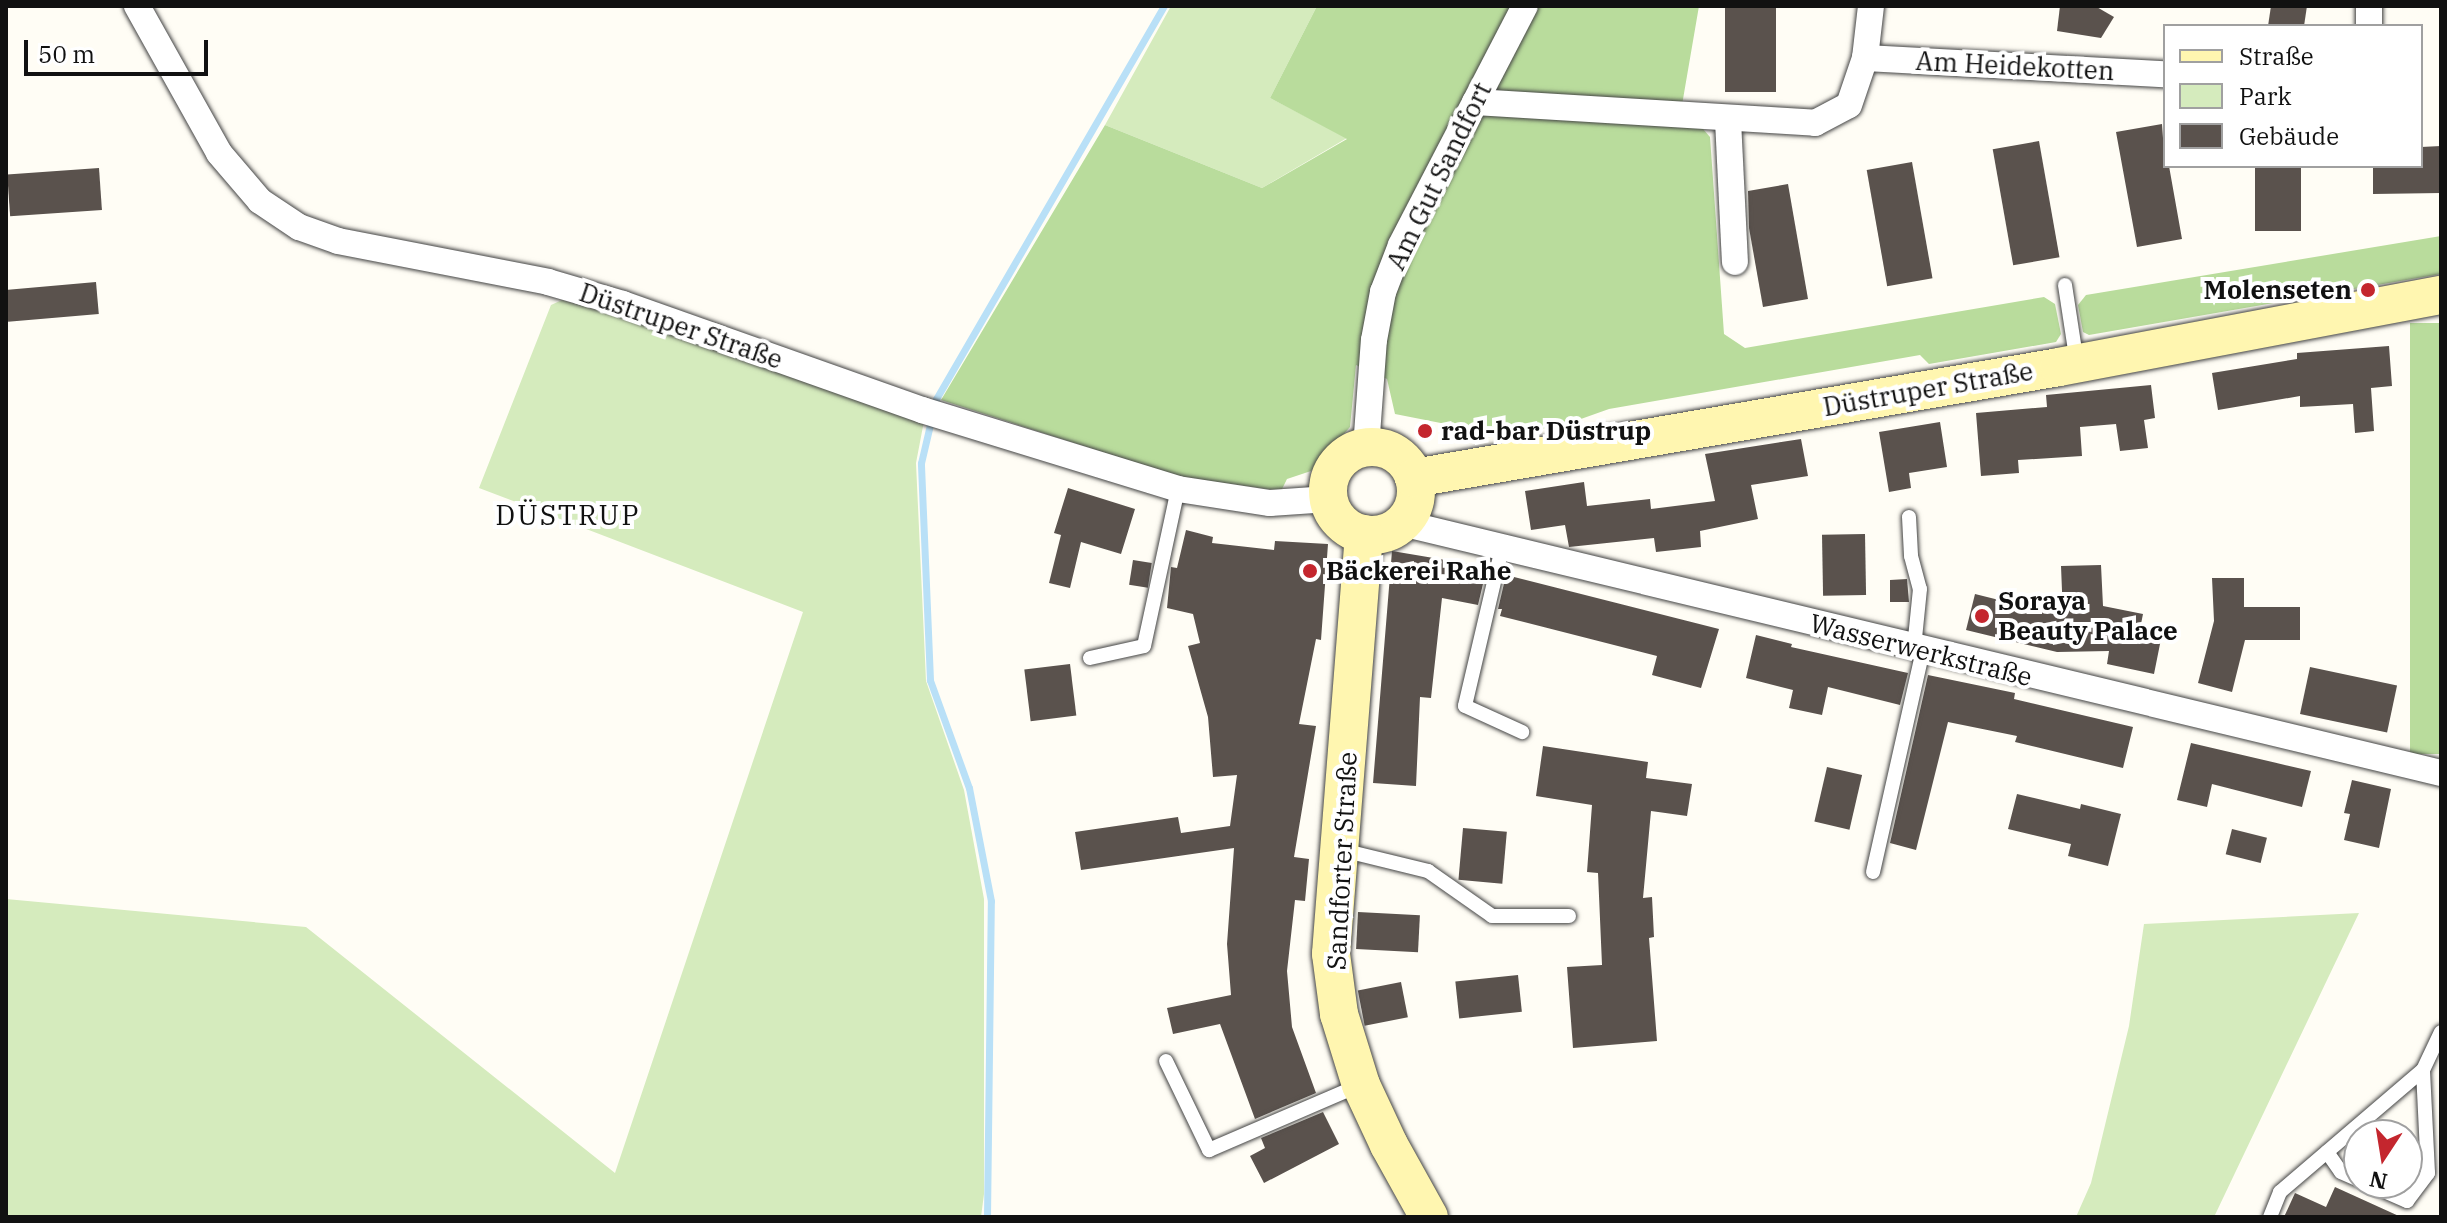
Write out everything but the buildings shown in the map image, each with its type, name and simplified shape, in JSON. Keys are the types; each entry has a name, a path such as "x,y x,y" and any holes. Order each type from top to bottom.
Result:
{"street":[{"name":"Düstruper Straße","path":"137,6 219,153 260,201 299,227 338,241 548,282 623,304 932,413 1178,489 1270,503 1329,499"},
{"name":"Am Gut Sandfort","path":"1366,448 1374,340 1383,292 1401,245 1525,6"},
{"path":"1475,102 1815,123 1849,105 1865,58 1871,6"},
{"name":"Am Heidekotten","path":"1865,58 2163,74"},
{"path":"1728,120 1735,262"},
{"name":"Düstruper Straße","path":"1414,478 2077,363 2441,295"},
{"path":"1366,448 1378,448 1400,458 1414,478 1415,502 1402,523 1391,531 1364,534 1341,522 1329,499 1333,471 1352,452 1366,448"},
{"name":"Wasserwerkstraße","path":"1402,523 2441,773"},
{"name":"Sandforter Straße","path":"1364,534 1331,954 1339,1014 1361,1085 1389,1145 1429,1217"}],"lane":[{"path":"2065,285 2077,363"},
{"path":"1090,658 1144,646 1178,489"},
{"path":"1873,872 1918,649 1920,589 1911,556 1909,517"},
{"path":"1502,548 1465,706 1522,732"},
{"path":"1339,850 1428,871 1492,916 1569,916"},
{"path":"2270,1217 2280,1192 2423,1070 2441,1032"},
{"path":"1166,1061 1209,1150 1361,1085"},
{"path":"2423,1070 2428,1173 2423,1180"},
{"path":"2327,1152 2343,1173"}],"green space":[{"path":"1171,6 1317,6 1270,98 1347,138 1262,188 1105,125"},
{"path":"1317,6 1699,6 1682,105 1710,137 1724,334 1745,348 2044,297 2055,304 2061,334 2056,342 1929,364 1920,355 1609,409 1564,425 1459,442 1461,427 1395,414 1387,379 1356,365 1350,427 1311,471 1287,479 1281,491 1180,477 941,400 1105,125 1262,188 1347,139 1270,98"},
{"path":"2441,236 2441,274 2089,335 2083,332 2078,305 2086,295"},
{"path":"562,300 619,316 924,421 916,463 926,681 964,790 984,899 984,1194 981,1217 6,1217 6,899 306,927 615,1173 803,612 479,488 551,305"},
{"path":"2410,323 2441,323 2441,754 2410,754"},
{"path":"2359,913 2214,1217 2076,1217 2091,1183 2129,1026 2144,924"}],"waterway":[{"path":"987,1217 991,901 969,788 930,680 921,463 936,399 1164,6"}],"place":[{"name":"Molenseten","path":"2368,290"},
{"name":"rad-bar Düstrup","path":"1425,431"},
{"name":"Bäckerei Rahe","path":"1310,571"},
{"name":"Soraya Beauty Palace","path":"1982,616"}],"district":[{"name":"DÜSTRUP","path":"568,515"}]}
